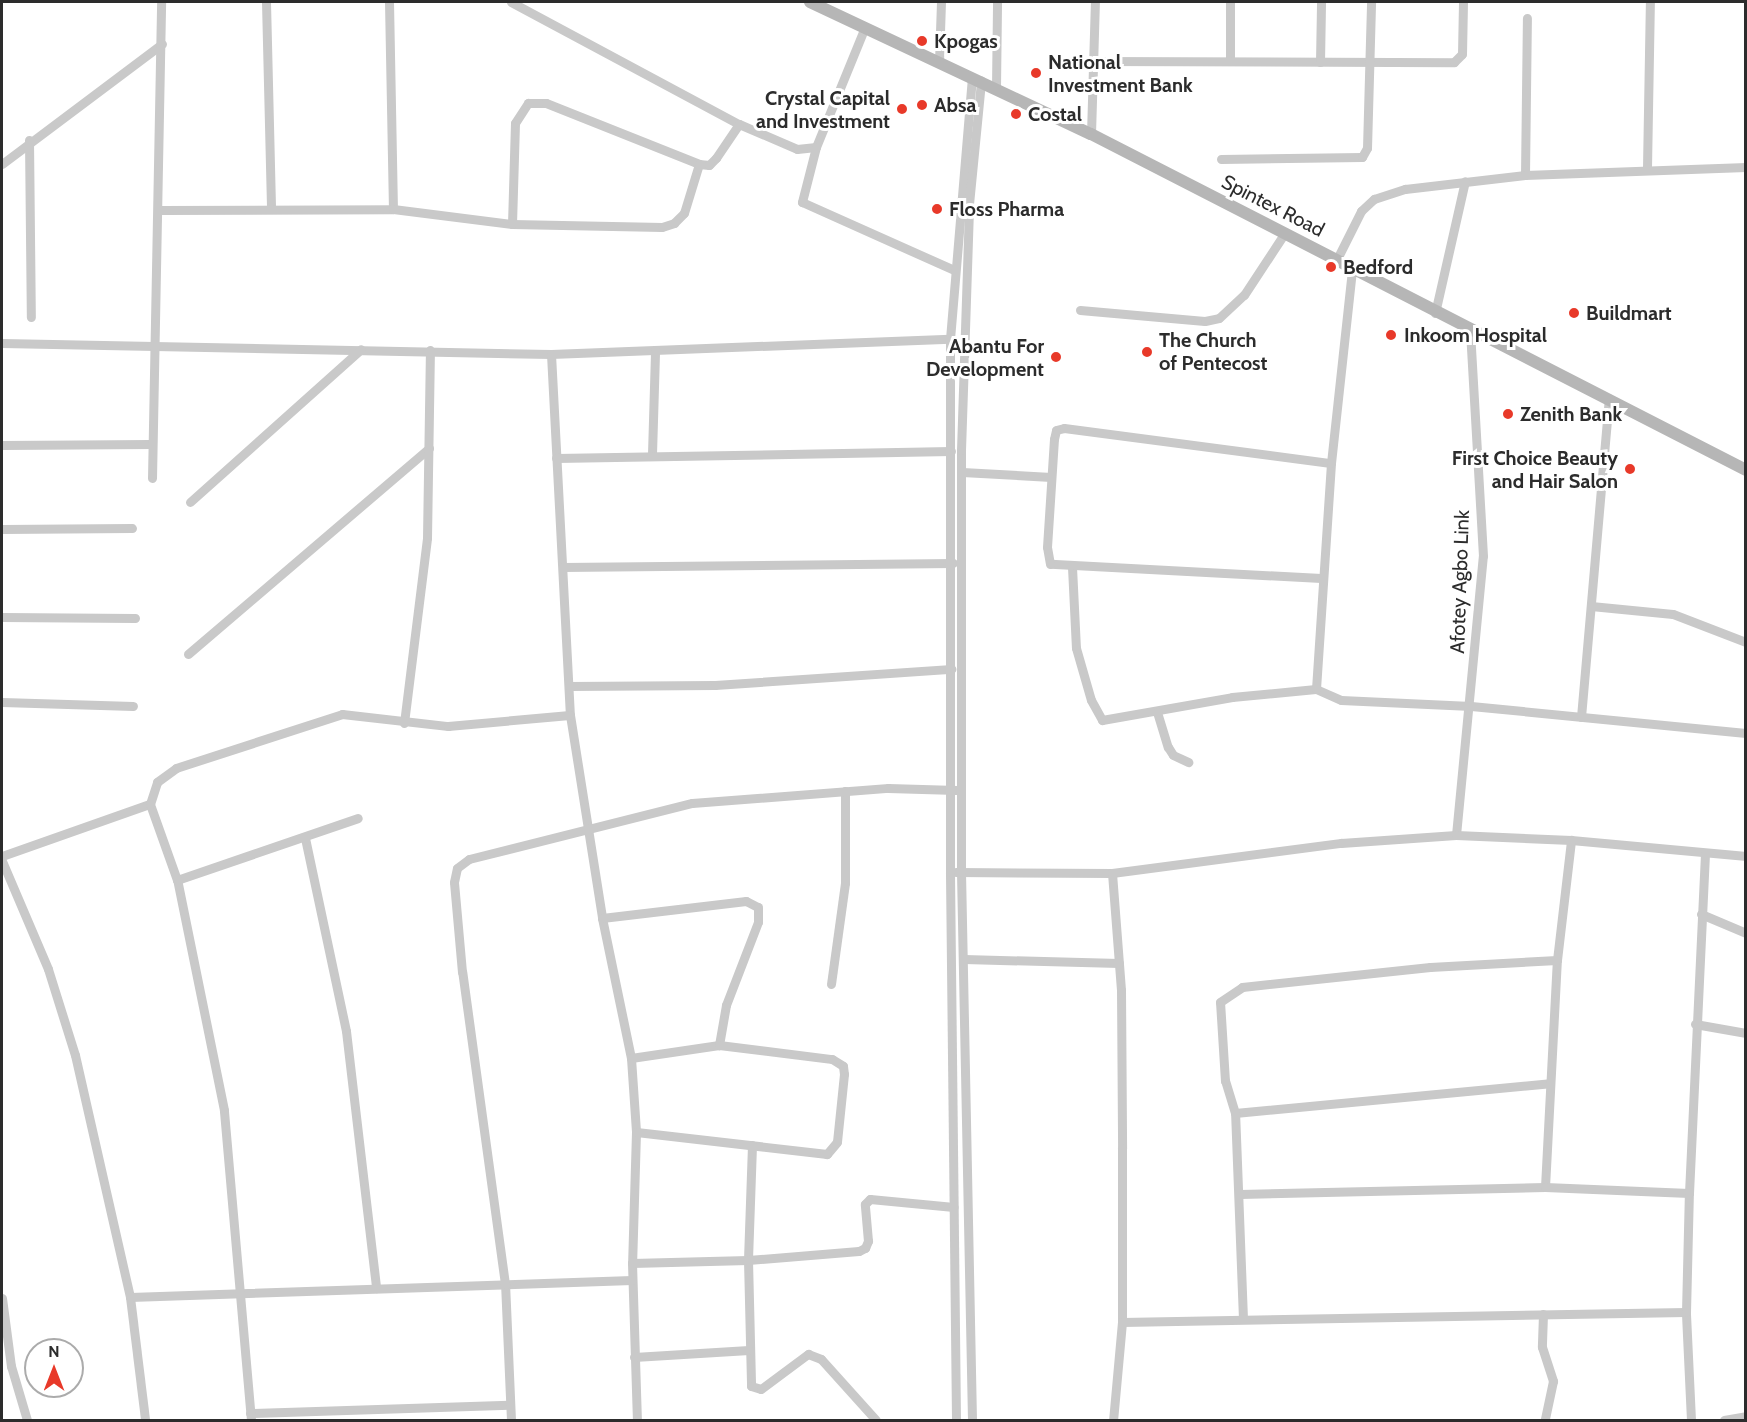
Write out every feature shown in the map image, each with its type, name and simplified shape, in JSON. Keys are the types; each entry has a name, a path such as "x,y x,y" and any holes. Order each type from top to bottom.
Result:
{"main road":[{"name":"Spintex Road","path":"810,2 1091,134 1435,313 1609,398 1746,470"}],"street":[{"path":"152,478 150,444 160,210 161,2"},
{"path":"266,2 271,208"},
{"path":"389,2 393,209"},
{"path":"511,2 739,124 793,148 816,147"},
{"path":"939,62 941,2"},
{"path":"996,88 997,2"},
{"path":"1091,134 1095,2"},
{"path":"1230,2 1230,60"},
{"path":"1320,2 1320,62"},
{"path":"1221,159 1362,157 1367,148 1371,2"},
{"path":"1095,61 1230,60 1371,63 1458,61 1462,54 1463,2"},
{"path":"1647,168 1650,2"},
{"path":"1525,175 1527,18"},
{"path":"865,27 816,147 802,202 954,270"},
{"path":"2,164 29,140 162,44"},
{"path":"956,1420 950,872 953,562 950,339 954,270 977,80"},
{"path":"972,1420 961,872 962,472 966,269 977,80"},
{"path":"512,224 515,123 528,103 546,103 699,164 710,165 739,124"},
{"path":"29,140 31,317"},
{"path":"160,210 393,209 512,224 662,227 674,223 684,213 699,164"},
{"path":"1336,261 1361,211 1374,199 1405,189 1525,175 1647,168 1746,167"},
{"path":"1435,313 1465,182"},
{"path":"1080,310 1205,321 1219,318 1244,295 1284,234"},
{"path":"1316,690 1321,579 1352,269"},
{"name":"Afotey Agbo Link","path":"1456,835 1471,706 1483,556 1470,329"},
{"path":"2,343 153,344 551,354 950,339"},
{"path":"190,502 361,349"},
{"path":"404,723 427,538 430,350"},
{"path":"652,454 655,351"},
{"path":"551,354 570,715 602,918 631,1058 636,1132 632,1263 637,1420"},
{"path":"1581,717 1609,398"},
{"path":"1321,579 1054,566 1047,559 1054,432 1058,428 1331,463"},
{"path":"2,445 150,444"},
{"path":"188,654 429,448"},
{"path":"556,458 652,454 951,451"},
{"path":"962,472 1051,477"},
{"path":"2,529 132,528"},
{"path":"563,567 953,562"},
{"path":"1072,567 1076,648 1097,716 1108,721 1232,698 1316,690 1341,700 1471,706 1746,733"},
{"path":"1591,606 1674,614 1746,642"},
{"path":"2,617 135,618"},
{"path":"569,686 715,685 951,669"},
{"path":"2,702 134,706"},
{"path":"1157,712 1168,747 1173,755 1188,762"},
{"path":"509,1405 251,1417 243,1292 224,1110 177,880 150,804 157,782 176,768 318,718 363,714 404,723 448,726 570,715"},
{"path":"510,1420 505,1284 454,882 457,868 469,859 588,832 692,803 845,791 962,790"},
{"path":"831,984 845,883 845,791"},
{"path":"2,856 150,804"},
{"path":"177,880 358,818"},
{"path":"950,872 1112,873 1341,843 1456,835 1571,840 1746,856"},
{"path":"305,838 346,1031 376,1288"},
{"path":"1545,1187 1557,960 1571,840"},
{"path":"1691,1420 1686,1312 1695,1023 1705,853"},
{"path":"2,861 48,969 75,1055 130,1297 145,1420"},
{"path":"1112,873 1119,963 1122,1322 1113,1420"},
{"path":"602,918 746,901 758,906 758,922 726,1005 719,1045"},
{"path":"1701,914 1746,933"},
{"path":"964,959 1119,963"},
{"path":"1244,1319 1235,1113 1225,1081 1220,1002 1237,988 1430,967 1557,960"},
{"path":"1695,1023 1746,1033"},
{"path":"631,1058 719,1045 837,1060 843,1066 837,1142 832,1152 752,1146 636,1132"},
{"path":"1235,1113 1550,1083"},
{"path":"752,1146 748,1260 751,1386 756,1390 808,1354 821,1359 876,1420"},
{"path":"1240,1194 1545,1187 1689,1193"},
{"path":"632,1263 748,1260 865,1248 865,1204 870,1199 954,1207"},
{"path":"130,1297 633,1280"},
{"path":"2,1298 11,1366 27,1420"},
{"path":"1122,1322 1686,1312"},
{"path":"1543,1314 1542,1347 1553,1381 1545,1420"},
{"path":"634,1357 749,1350"},
{"path":"1724,1420 1746,1416"}],"place":[{"name":"Kpogas","path":"922,41"},
{"name":"National Investment Bank","path":"1036,73"},
{"name":"Absa","path":"922,105"},
{"name":"Crystal Capital and Investment","path":"902,109"},
{"name":"Costal","path":"1016,114"},
{"name":"Floss Pharma","path":"937,209"},
{"name":"Bedford","path":"1331,267"},
{"name":"Buildmart","path":"1574,313"},
{"name":"Inkoom Hospital","path":"1391,335"},
{"name":"The Church of Pentecost","path":"1147,352"},
{"name":"Abantu For Development","path":"1056,357"},
{"name":"Zenith Bank","path":"1508,414"},
{"name":"First Choice Beauty and Hair Salon","path":"1630,469"}]}
